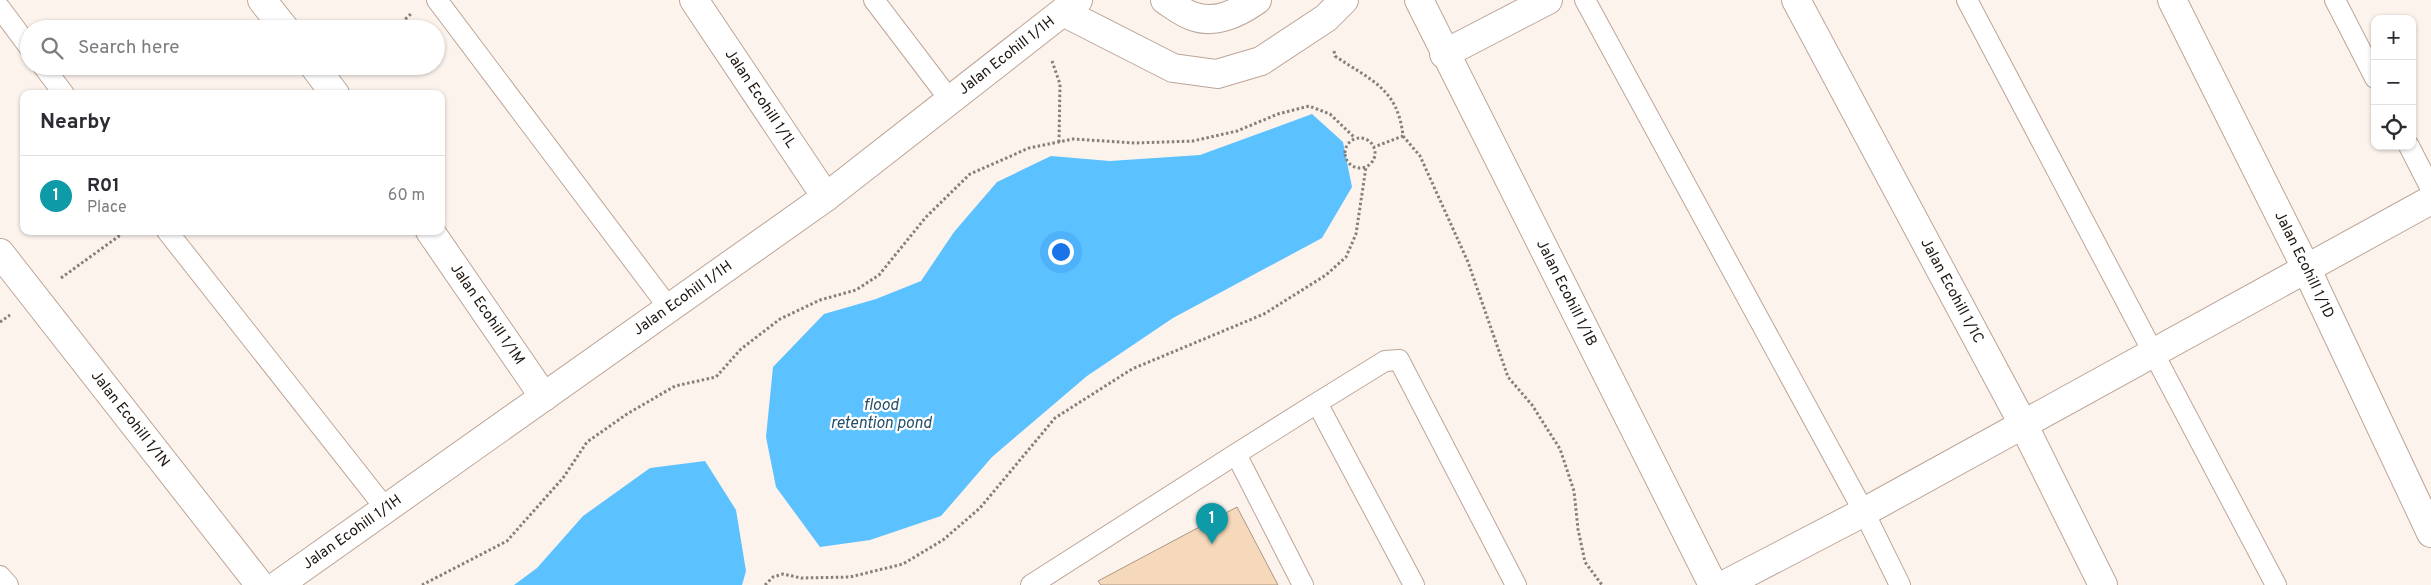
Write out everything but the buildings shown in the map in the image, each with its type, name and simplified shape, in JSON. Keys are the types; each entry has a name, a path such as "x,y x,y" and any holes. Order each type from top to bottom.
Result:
{"street":[{"path":"262,0 278,20"},
{"name":"Jalan Ecohill 1/1L","path":"694,0 826,197"},
{"path":"1165,0 1192,16 1213,20 1238,13 1257,0"},
{"path":"1071,6 1173,68 1217,74 1261,62 1326,18 1344,0"},
{"name":"Jalan Ecohill 1/1B","path":"1419,0 1444,54 1713,585"},
{"path":"1444,54 1548,0"},
{"name":"Jalan Ecohill 1/1C","path":"1796,0 2023,424 2103,585"},
{"name":"Jalan Ecohill 1/1D","path":"2172,0 2307,270 2431,533"},
{"name":"Jalan Ecohill 1/1H","path":"278,585 826,197 1071,6"},
{"path":"320,75 331,90"},
{"path":"1724,585 1864,512 2307,270 2431,200"},
{"name":"Jalan Ecohill 1/1M","path":"433,235 544,397"},
{"name":"Jalan Ecohill 1/1N","path":"0,253 260,585"}],"lane":[{"path":"437,0 669,308"},
{"path":"874,0 950,100"},
{"path":"1585,0 1864,512 1900,585"},
{"path":"1967,0 2276,585"},
{"path":"2335,0 2371,70"},
{"path":"0,8 20,35"},
{"path":"50,75 61,90"},
{"path":"2411,150 2431,189"},
{"path":"171,235 386,509"},
{"path":"1044,582 1236,454 1385,360 1399,360 1516,585"},
{"path":"1317,403 1414,585"},
{"path":"1236,454 1303,585"},
{"path":"0,576 8,585"}],"path":[{"path":"1041,28 1060,84 1059,142"},
{"path":"1333,48 1335,56 1373,80 1390,95 1402,122 1403,136 1420,156 1468,262 1508,377 1532,405 1560,449 1574,491 1578,529 1585,562 1602,585"},
{"path":"422,585 507,541 563,478 587,442 627,414 675,386 716,377 741,349 780,319 820,300 856,290 879,276 926,217 970,174 1029,148 1073,139 1135,143 1193,141 1238,131 1278,114 1310,106 1330,114 1355,138"},
{"path":"1374,147 1403,136"},
{"path":"1363,137 1370,140 1374,147 1372,162 1366,167 1358,168 1351,165 1346,158 1345,150 1348,143 1355,138 1363,137"},
{"path":"765,585 773,577 784,574 801,578 850,578 903,564 943,540 980,508 1055,418 1132,370 1264,314 1326,275 1346,257 1356,234 1366,167"}],"water":[{"name":"flood retention pond","path":"1312,114 1343,142 1352,187 1322,238 1173,318 1087,376 992,457 941,516 870,540 820,547 776,487 766,437 773,367 824,314 876,299 921,281 954,232 997,182 1051,156 1110,161 1200,155"},
{"path":"705,461 736,510 746,571 742,585 514,585 537,568 583,516 650,468"}],"place":[{"name":"R01","path":"1212,544"}]}
